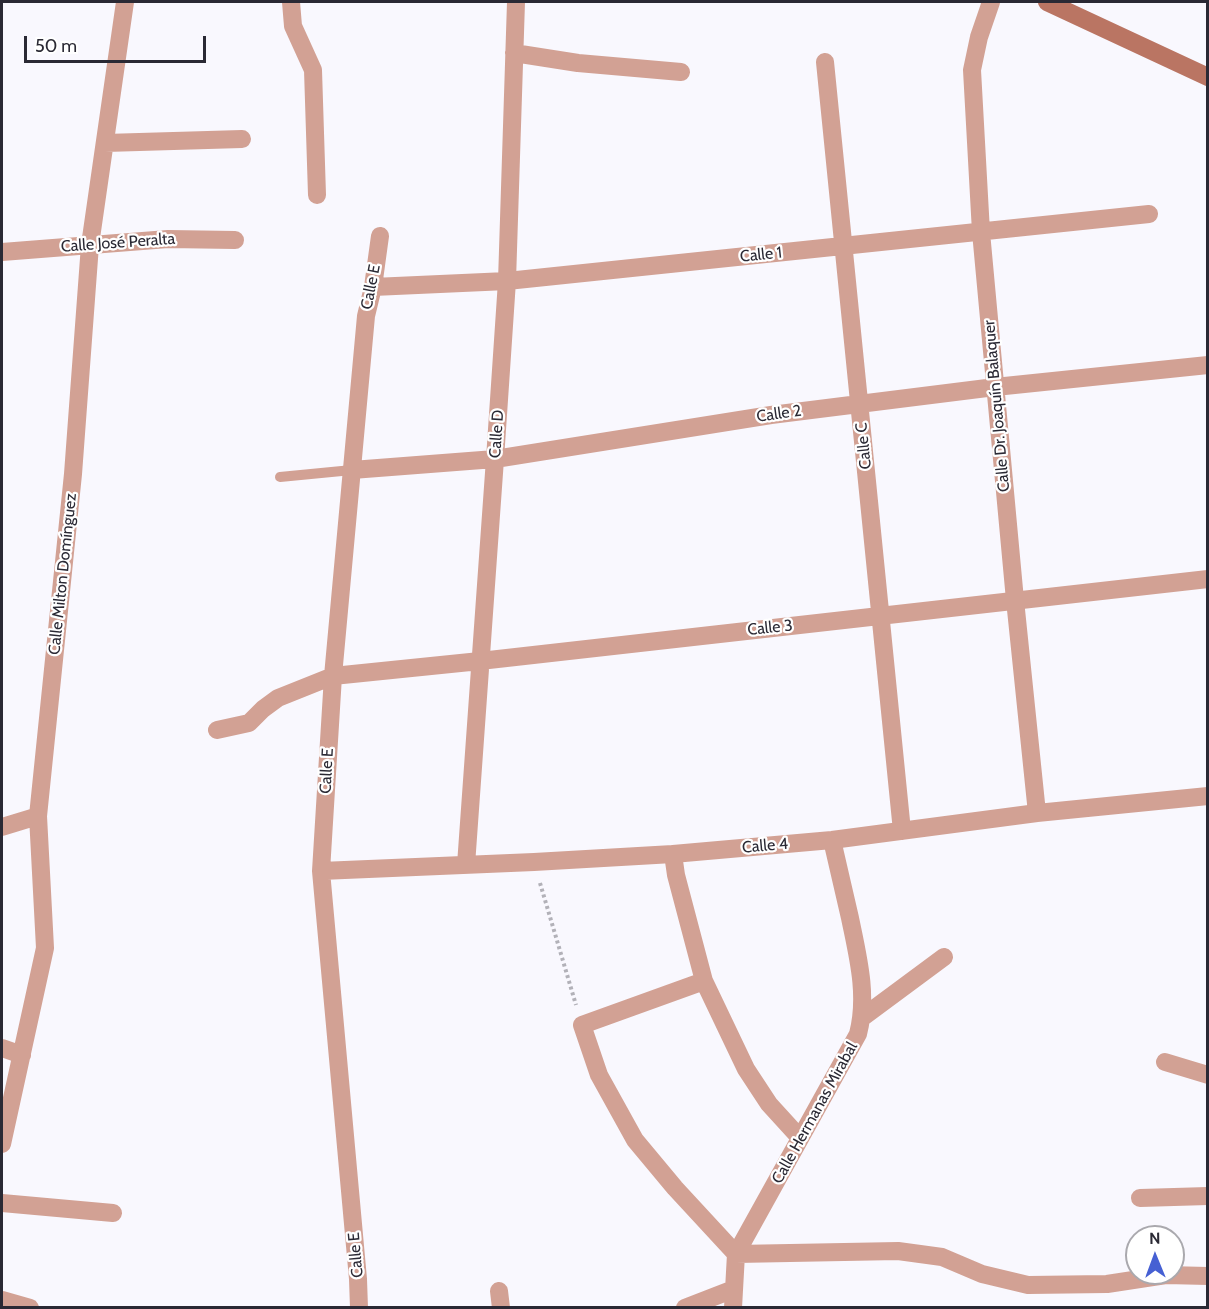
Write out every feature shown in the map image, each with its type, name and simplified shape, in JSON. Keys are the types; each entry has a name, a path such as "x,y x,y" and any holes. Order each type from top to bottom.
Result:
{"street":[{"name":"Calle Milton Domínguez","path":"2,1144 45,948 38,816 73,474 90,245 126,2"},
{"path":"291,2 293,26 313,70 317,195"},
{"name":"Calle D","path":"466,865 507,281 516,2"},
{"name":"Calle Dr. Joaquín Balaquer","path":"991,2 979,37 972,70 981,232 1036,813"},
{"path":"1047,2 1208,77"},
{"path":"514,53 579,63 681,72"},
{"name":"Calle C","path":"825,62 902,831"},
{"path":"105,143 242,139"},
{"name":"Calle 1","path":"373,287 507,281 1149,214"},
{"name":"Calle E","path":"359,1308 321,871 333,676 366,316 373,287 380,236"},
{"name":"Calle José Peralta","path":"2,252 168,239 235,240"},
{"name":"Calle 2","path":"352,470 495,459 771,415 995,387 1208,365"},
{"name":"Calle 3","path":"217,729 249,723 278,698 333,676 1208,579"},
{"name":"Calle 4","path":"321,871 673,854 832,840 1036,813 1208,796"},
{"path":"2,827 38,816"},
{"name":"Calle Hermanas Mirabal","path":"733,1298 736,1254 858,1034 863,1017 861,970 832,840"},
{"path":"673,854 676,875 704,981 746,1069 770,1104 800,1138"},
{"path":"863,1017 944,957"},
{"path":"704,981 582,1025 599,1075 635,1140 675,1188 736,1254 898,1251 942,1257 982,1274 1028,1285 1107,1284 1166,1275 1208,1276"},
{"path":"2,1048 22,1055"},
{"path":"1165,1062 1208,1075"},
{"path":"1140,1198 1208,1196"},
{"path":"2,1203 113,1213"},
{"path":"685,1308 733,1298"},
{"path":"4,1303 30,1308"}],"lane":[{"path":"280,477 352,470"}],"path":[{"path":"534,862 582,1025"}]}
